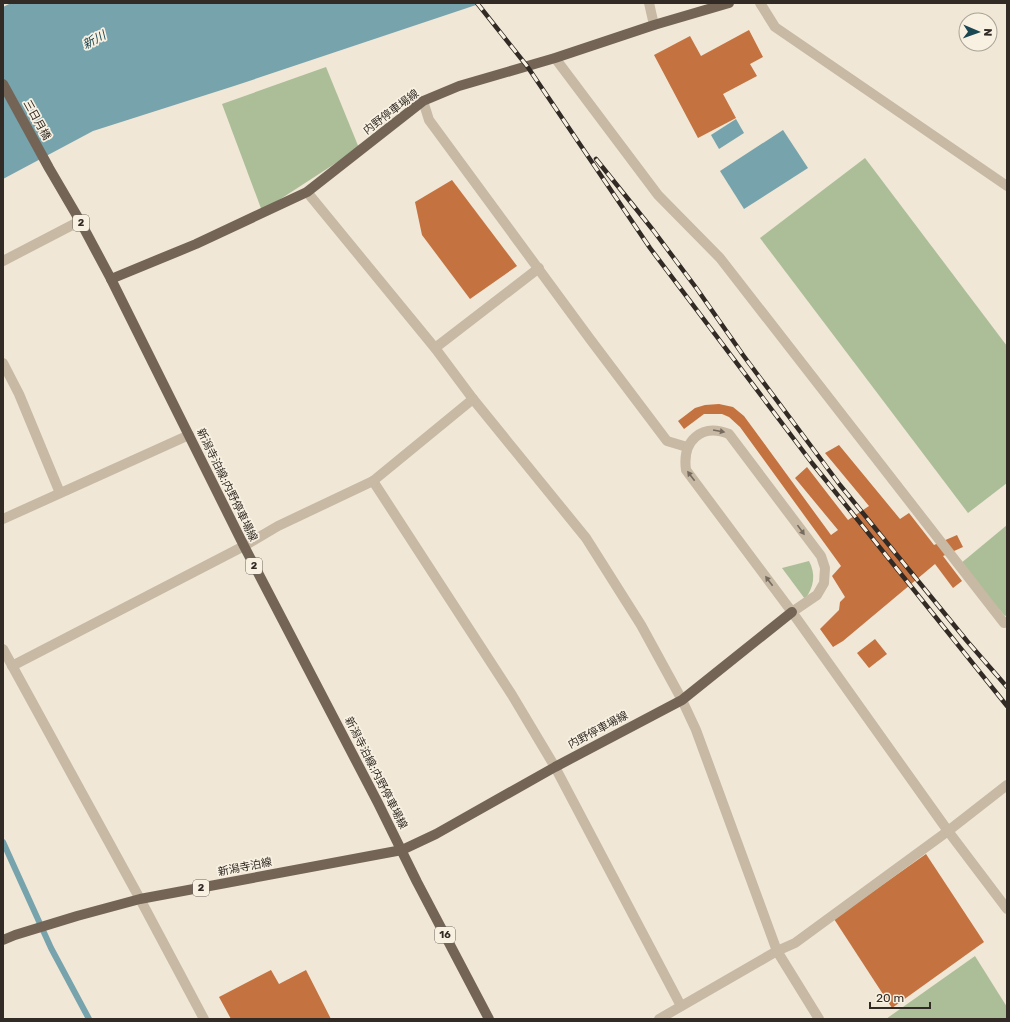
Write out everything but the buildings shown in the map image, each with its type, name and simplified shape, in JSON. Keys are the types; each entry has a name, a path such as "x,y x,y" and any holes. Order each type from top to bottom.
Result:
{"main road":[{"name":"内野停車場線","path":"111,279 196,244 306,192 422,101 459,86 555,58 654,25 729,3"},
{"name":"三日月橋","path":"3,84 80,221"},
{"name":"2","path":"80,221 111,279"},
{"name":"新潟寺泊線;内野停車場線","path":"111,279 244,546 402,850"},
{"name":"内野停車場線","path":"402,850 436,834 555,767 682,700 792,612"},
{"name":"新潟寺泊線","path":"3,940 77,916 140,899 402,850"},
{"name":"16","path":"402,850 489,1019"}],"street":[{"path":"649,3 654,25"},
{"path":"760,3 775,27 1007,186"},
{"path":"555,58 658,195 720,258 1006,622"},
{"path":"422,101 428,120 667,441 687,447"},
{"path":"306,192 435,348 473,399 586,538 641,625 682,700 696,730 777,951 819,1019"},
{"path":"3,261 80,221"},
{"path":"435,348 539,268"},
{"path":"3,363 18,394 60,493"},
{"path":"12,666 244,546 278,526 373,481 473,399"},
{"path":"792,612 817,595 824,583 825,568 821,556 729,434 719,430 709,430 697,435 687,447 684,460 686,470 792,612 948,831 1007,909"},
{"path":"3,519 189,435"},
{"path":"373,481 512,695 555,767 681,1006"},
{"path":"3,649 204,1019"},
{"path":"659,1019 777,951 795,943 948,831 1007,785"}],"green space":[{"path":"326,67 359,148 262,211 222,104"},
{"path":"865,158 1007,346 1007,483 968,513 760,238"},
{"path":"1007,525 1007,615 1005,616 960,564"},
{"path":"809,561 813,571 813,580 805,599 782,568"},
{"path":"975,956 1007,1007 1007,1019 886,1019"}],"water":[{"name":"新川","path":"11,3 482,3 234,86 93,131 3,179 3,7"},
{"path":"736,119 744,133 719,149 711,135"},
{"path":"783,130 808,168 744,209 720,171"}],"waterway":[{"path":"3,842 51,948 89,1019"}],"railway":[{"path":"477,3 527,66 650,248 812,463 1007,706"},
{"path":"596,159 653,230 697,289 743,355 840,485 967,641 1007,687"}]}
